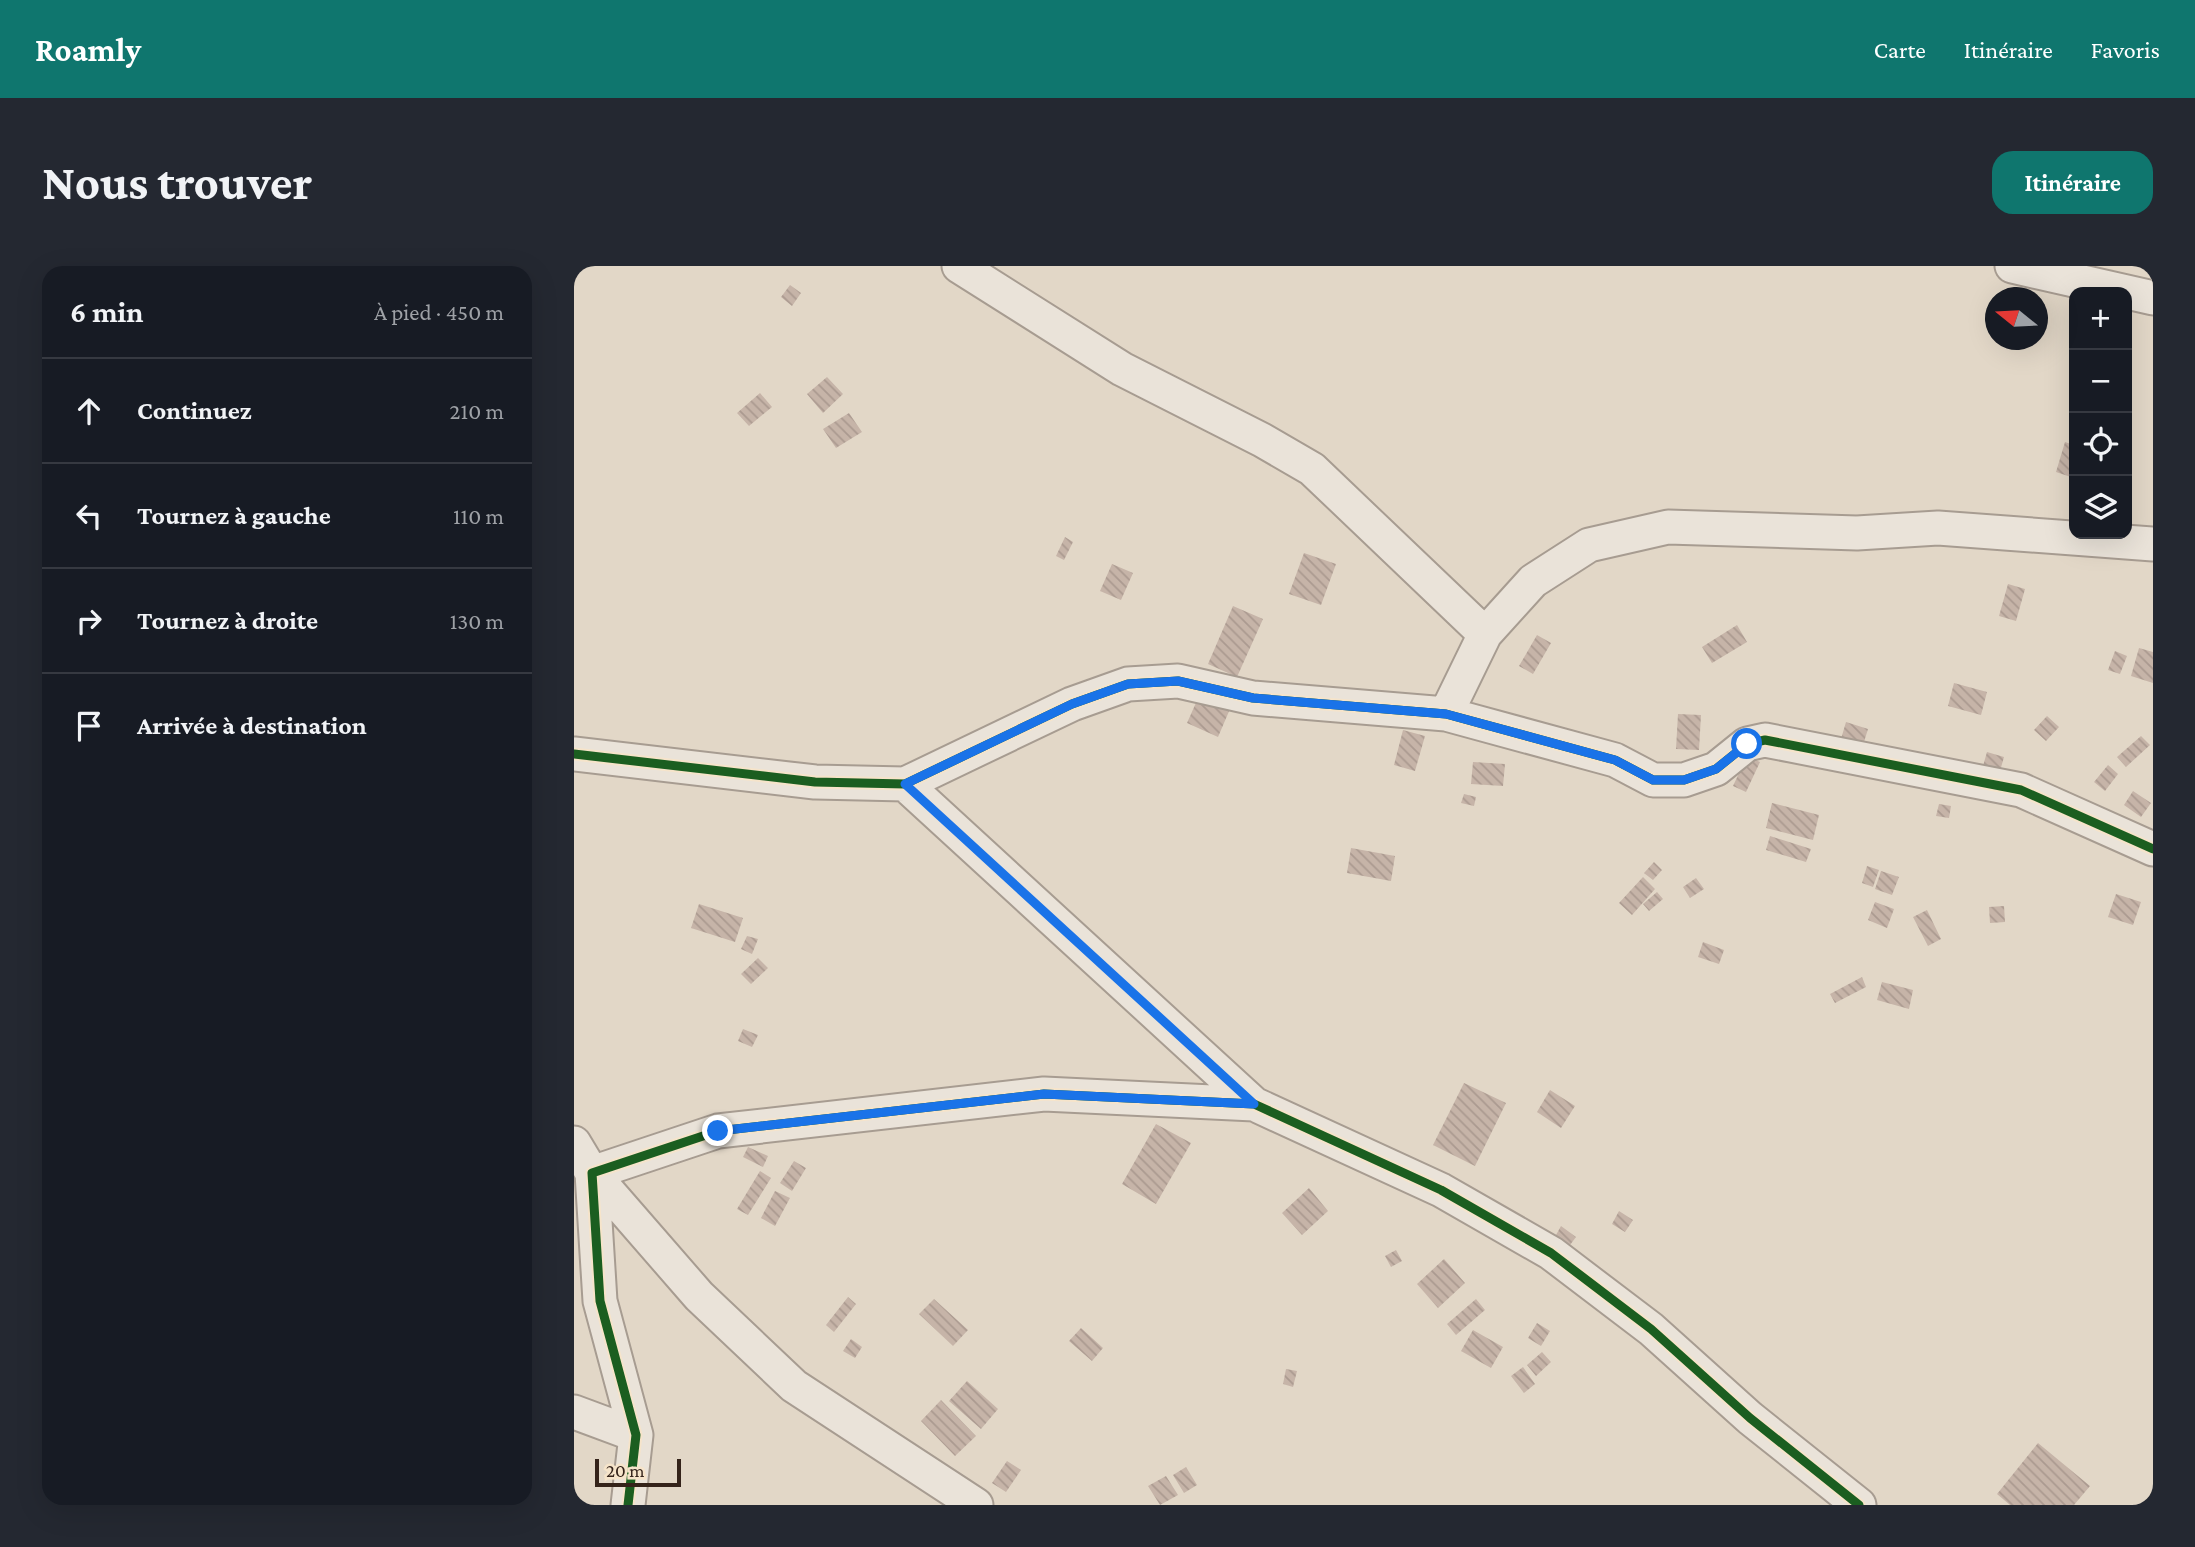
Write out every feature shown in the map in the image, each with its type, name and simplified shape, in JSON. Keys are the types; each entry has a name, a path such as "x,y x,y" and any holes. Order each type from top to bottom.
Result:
{"street":[{"path":"959,266 1122,369 1262,440 1312,469 1485,634"},
{"path":"2012,266 2153,298"},
{"path":"1446,714 1485,634 1533,582 1589,545 1668,527 1857,533 1938,528 2153,544"},
{"path":"574,754 815,782 905,784 1072,704 1128,684 1178,681 1253,698 1446,714 1615,760 1653,780 1684,780 1705,773 1716,769 1747,744 1765,740 1942,776 1999,783 2021,790 2153,849"},
{"path":"905,784 1254,1104 1441,1190 1551,1252 1651,1329 1751,1418 1859,1505"},
{"path":"592,1173 718,1131 1004,1098 1044,1094 1254,1104"},
{"path":"574,1143 592,1173 699,1296 793,1386 976,1505"},
{"path":"592,1173 600,1301 636,1435 628,1505"},
{"path":"574,1412 636,1435"}],"building":[{"path":"790,285 801,293 792,306 781,297"},
{"path":"827,377 843,394 823,413 807,394"},
{"path":"760,393 772,407 749,426 737,413"},
{"path":"849,413 862,432 836,448 823,429"},
{"path":"2065,442 2069,443 2069,476 2056,472"},
{"path":"1065,537 1073,542 1064,560 1056,556"},
{"path":"1304,553 1336,564 1321,605 1289,594"},
{"path":"1112,564 1133,573 1121,600 1100,591"},
{"path":"2008,584 2025,589 2016,621 1999,616"},
{"path":"1233,606 1263,619 1237,677 1208,664"},
{"path":"1737,625 1747,642 1712,663 1702,647"},
{"path":"1537,635 1551,643 1533,674 1519,666"},
{"path":"2139,648 2153,652 2153,683 2131,676"},
{"path":"2115,651 2127,656 2120,674 2108,670"},
{"path":"1954,683 1987,692 1981,715 1948,706"},
{"path":"1199,696 1230,709 1218,737 1187,723"},
{"path":"1678,714 1701,715 1699,750 1676,749"},
{"path":"2047,716 2059,727 2046,741 2034,730"},
{"path":"1846,722 1868,729 1863,745 1841,739"},
{"path":"1403,730 1425,736 1415,771 1394,765"},
{"path":"2141,736 2150,745 2126,767 2117,757"},
{"path":"1987,752 2004,757 2000,771 1983,766"},
{"path":"1747,756 1760,762 1746,792 1733,786"},
{"path":"1473,762 1505,764 1503,786 1471,784"},
{"path":"2108,765 2118,774 2105,791 2094,782"},
{"path":"2133,791 2151,803 2141,817 2124,805"},
{"path":"1464,794 1476,797 1474,806 1461,803"},
{"path":"1772,803 1819,815 1813,840 1766,828"},
{"path":"1939,804 1951,806 1949,818 1936,816"},
{"path":"1770,836 1811,849 1806,862 1766,850"},
{"path":"1351,848 1395,856 1391,881 1347,873"},
{"path":"1654,862 1662,870 1653,880 1644,873"},
{"path":"1867,866 1879,870 1873,887 1862,883"},
{"path":"1881,871 1899,877 1892,895 1875,889"},
{"path":"1643,877 1655,889 1632,915 1619,903"},
{"path":"1696,878 1704,889 1690,898 1683,887"},
{"path":"1657,892 1663,899 1649,911 1643,904"},
{"path":"2116,894 2141,902 2133,925 2108,917"},
{"path":"1875,902 1894,909 1887,928 1868,920"},
{"path":"699,904 743,918 735,942 691,928"},
{"path":"2004,906 2005,922 1990,923 1989,907"},
{"path":"1927,910 1941,939 1928,946 1913,917"},
{"path":"747,936 758,939 752,954 741,949"},
{"path":"1703,942 1724,950 1719,964 1698,957"},
{"path":"758,958 768,968 751,984 741,974"},
{"path":"1862,977 1866,987 1835,1003 1830,994"},
{"path":"1882,982 1913,990 1909,1009 1877,1000"},
{"path":"743,1029 758,1035 752,1047 738,1041"},
{"path":"1464,1083 1506,1103 1475,1166 1433,1145"},
{"path":"1550,1090 1575,1106 1561,1128 1537,1112"},
{"path":"1156,1124 1191,1143 1156,1204 1122,1184"},
{"path":"748,1147 768,1156 763,1167 743,1157"},
{"path":"794,1161 806,1168 792,1191 780,1183"},
{"path":"760,1171 771,1178 748,1215 737,1209"},
{"path":"1309,1188 1328,1211 1302,1235 1282,1213"},
{"path":"775,1191 790,1198 775,1226 761,1218"},
{"path":"1619,1211 1633,1220 1625,1232 1612,1224"},
{"path":"1561,1226 1576,1237 1570,1245 1556,1235"},
{"path":"1396,1250 1402,1261 1391,1267 1385,1256"},
{"path":"1444,1259 1465,1283 1438,1308 1417,1284"},
{"path":"848,1297 856,1304 834,1332 826,1325"},
{"path":"934,1299 968,1330 953,1346 919,1314"},
{"path":"1476,1299 1485,1310 1456,1335 1447,1324"},
{"path":"1537,1323 1550,1331 1541,1346 1528,1338"},
{"path":"1081,1328 1103,1348 1092,1361 1069,1341"},
{"path":"1473,1330 1503,1347 1491,1368 1461,1351"},
{"path":"851,1339 862,1347 855,1358 843,1351"},
{"path":"1542,1352 1551,1362 1536,1376 1527,1365"},
{"path":"1523,1367 1535,1384 1524,1393 1511,1376"},
{"path":"1286,1369 1297,1371 1293,1387 1283,1384"},
{"path":"967,1381 998,1409 981,1429 949,1401"},
{"path":"941,1400 976,1436 955,1456 921,1421"},
{"path":"2038,1443 2090,1486 2074,1505 2010,1505 1997,1494"},
{"path":"1007,1461 1021,1470 1006,1492 992,1483"},
{"path":"1186,1467 1197,1485 1184,1493 1173,1475"},
{"path":"1166,1476 1178,1495 1160,1505 1148,1486"}],"cycle path":[{"path":"574,754 815,782 905,784 1072,704 1128,684 1178,681 1253,698 1446,714 1615,760 1653,780 1684,780 1716,769 1747,744 1765,740 2021,790 2153,849"},
{"path":"628,1505 636,1435 600,1301 592,1173 718,1131 1044,1094 1254,1104 1441,1190 1551,1253 1651,1329 1750,1418 1859,1505"}],"route":[{"path":"718,1131 1044,1094 1254,1104 905,784 1072,704 1128,684 1178,681 1253,698 1446,714 1615,760 1653,780 1684,780 1716,769 1747,744"}]}
